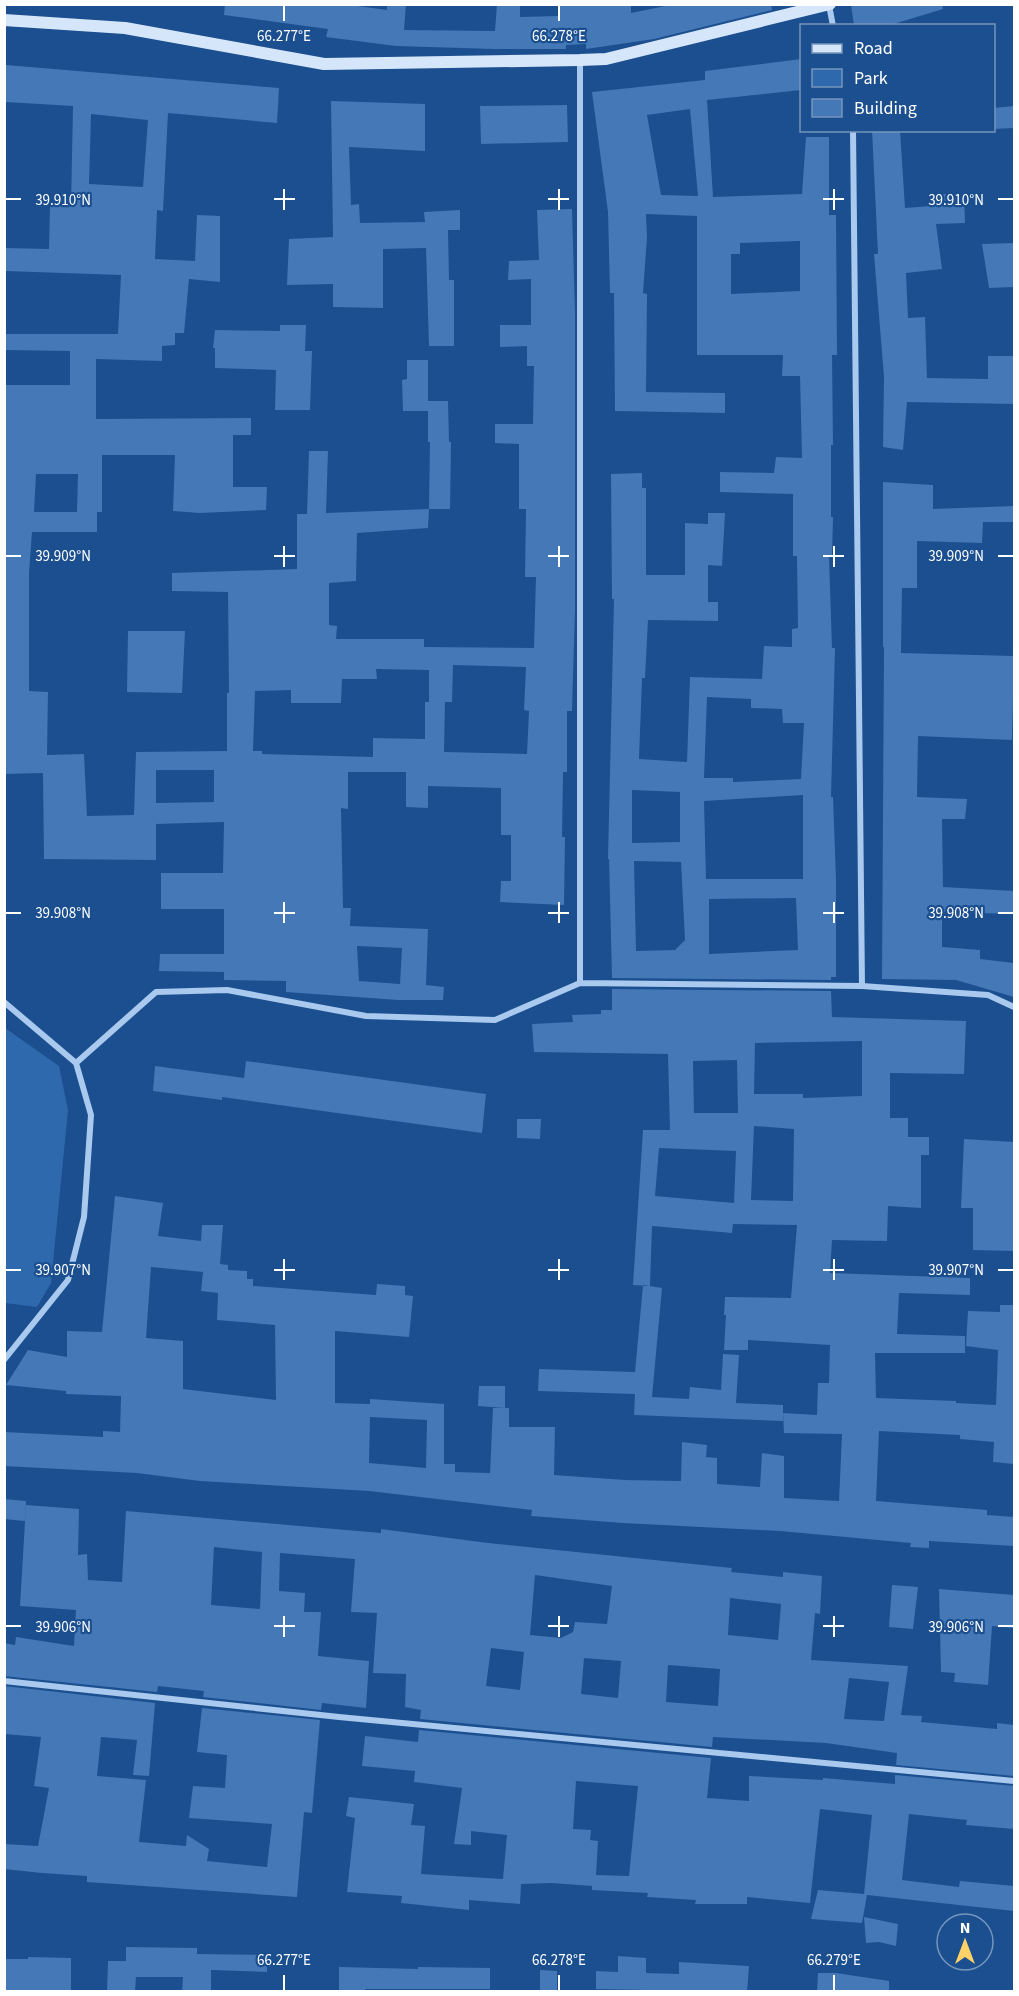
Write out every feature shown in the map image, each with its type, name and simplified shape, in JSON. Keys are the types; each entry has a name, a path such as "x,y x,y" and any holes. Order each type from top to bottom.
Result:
{"street":[{"path":"4,20 124,28 324,64 606,59 829,5 833,24"},
{"path":"580,60 580,983"},
{"path":"854,132 862,986"},
{"path":"76,1063 156,992 227,990 366,1016 495,1020 580,983 862,986 988,994 1014,1007"},
{"path":"4,1002 76,1063 91,1115 84,1218 68,1280 4,1360"},
{"path":"4,1681 339,1717 1014,1781"}],"green space":[{"path":"5,1028 59,1066 68,1110 51,1283 37,1307 5,1303"}],"building":[{"path":"225,4 343,4 387,10 387,4 406,4 404,30 495,31 497,4 520,4 520,17 558,16 558,4 631,4 631,13 675,4 771,4 772,10 654,39 586,49 586,44 566,45 566,49 494,49 396,46 326,37 328,29 224,15"},
{"path":"851,4 942,4 943,9 894,24 854,24"},
{"path":"800,59 800,90 707,100 713,197 802,194 806,137 829,137 829,215 836,215 837,355 832,355 831,517 833,517 832,556 829,556 832,648 835,648 831,797 833,797 836,879 836,977 831,977 831,980 612,978 608,859 614,599 612,599 611,474 642,473 642,488 646,488 646,575 685,575 685,523 708,524 708,513 725,513 722,566 708,565 708,602 718,602 718,621 648,620 645,678 642,678 639,759 687,762 690,677 762,679 764,646 792,647 792,629 798,628 797,556 793,556 793,494 720,492 720,472 774,473 776,457 802,458 800,376 782,376 783,355 697,355 697,216 646,214 647,237 643,293 647,294 646,392 725,393 725,413 615,411 614,293 610,293 608,212 592,92 705,80 705,71","holes":["690,109 698,196 661,195 647,115","800,241 800,291 731,294 731,254 740,254 740,243","707,697 751,699 751,708 782,709 783,723 804,723 801,779 733,782 733,778 704,778","632,790 680,792 680,842 632,843","803,795 803,879 706,879 704,801","634,861 681,862 685,940 675,950 636,951","796,898 798,950 709,954 709,899"]},
{"path":"6,65 279,88 277,123 168,113 163,211 157,210 155,259 195,261 197,215 220,216 220,282 189,279 184,333 175,333 175,345 162,346 162,361 96,359 96,419 251,418 251,435 233,435 233,487 267,487 266,510 200,513 173,511 175,455 102,455 102,512 97,512 97,532 32,532 29,573 29,691 48,692 47,755 84,754 87,816 134,815 136,752 227,751 228,592 172,591 172,573 297,569 297,514 307,514 309,451 328,451 326,513 429,509 428,528 357,533 356,581 329,583 329,625 337,626 336,639 424,639 424,647 534,648 536,577 525,577 526,509 519,509 519,444 495,443 495,424 533,424 534,366 527,366 527,346 500,347 500,325 531,325 531,279 508,280 509,261 539,260 537,210 572,209 575,313 575,610 572,711 567,711 567,772 563,772 564,905 500,902 501,881 511,881 511,835 501,835 501,788 428,786 428,808 406,807 406,772 348,772 348,809 341,808 343,908 351,908 350,926 428,929 426,985 444,987 443,1000 398,1000 286,992 286,981 224,980 224,972 159,971 160,954 224,954 224,909 161,909 161,873 223,873 224,822 156,824 156,860 44,859 43,773 4,774 4,385 70,385 70,351 4,350 4,334 118,334 121,275 6,271 6,248 49,249 50,206 71,206 73,106 6,102","holes":["91,114 148,120 143,187 89,184","36,474 78,474 77,512 34,512","453,665 526,667 524,710 529,711 527,754 444,752 445,702 452,702","376,669 429,670 429,702 425,702 425,739 373,738 373,757 262,754 262,751 253,751 255,691 291,690 291,703 341,703 342,679 377,679","156,770 214,770 214,802 156,803","357,946 402,948 400,984 359,981"]},
{"path":"331,101 425,104 425,151 349,147 351,205 359,204 360,223 425,222 424,212 460,210 460,230 448,230 449,280 454,280 454,346 429,346 426,248 383,249 383,308 333,307 333,284 287,285 289,239 333,237"},
{"path":"567,105 568,142 481,144 480,106"},
{"path":"1014,106 1014,128 995,129 995,108"},
{"path":"872,132 900,132 905,208 944,205 942,194 964,194 965,223 936,224 942,269 906,273 908,318 925,317 927,378 988,379 988,356 1014,356 1014,404 907,402 903,450 883,447 884,377 874,254 878,254"},
{"path":"1014,243 1014,287 989,288 982,244"},
{"path":"280,325 306,325 305,351 312,351 310,410 275,410 276,370 215,368 215,348 213,348 215,330 280,331"},
{"path":"407,360 428,360 428,411 403,411 402,380 407,379"},
{"path":"428,401 448,401 449,442 451,442 450,509 429,509"},
{"path":"883,482 933,485 933,509 1014,506 1014,522 983,522 982,543 917,541 917,588 902,588 901,653 1014,656 1012,740 918,736 917,797 967,799 965,819 942,819 943,887 1014,891 1014,914 942,912 942,947 980,950 980,959 1014,963 1014,997 956,980 882,979"},
{"path":"128,631 185,631 182,693 127,692"},
{"path":"612,989 831,991 832,1017 966,1021 964,1074 890,1073 890,1118 908,1118 908,1137 929,1137 929,1155 921,1155 921,1208 888,1206 887,1241 832,1240 830,1273 970,1278 970,1295 899,1293 897,1334 965,1336 965,1353 875,1353 876,1398 996,1405 998,1350 966,1346 968,1311 1000,1312 1000,1305 1014,1305 1014,1464 993,1462 994,1442 960,1439 960,1435 879,1431 876,1501 987,1510 987,1515 1014,1517 1014,1546 929,1541 929,1548 910,1547 911,1543 780,1531 531,1516 532,1510 369,1491 200,1481 137,1473 4,1466 4,1432 103,1437 103,1431 120,1432 121,1396 66,1394 66,1391 6,1385 28,1350 67,1357 67,1331 102,1332 115,1196 163,1203 158,1236 201,1241 202,1225 223,1225 220,1264 228,1265 228,1270 247,1271 247,1279 253,1279 253,1286 376,1295 377,1284 405,1286 405,1295 413,1296 409,1337 335,1331 335,1403 370,1404 370,1399 444,1404 444,1464 455,1464 455,1472 490,1473 493,1408 509,1408 509,1427 555,1427 554,1475 681,1481 682,1442 707,1445 706,1457 717,1458 717,1484 760,1487 762,1453 784,1456 784,1498 839,1501 842,1434 784,1433 783,1413 817,1415 818,1383 829,1383 830,1345 748,1340 748,1350 724,1350 725,1297 791,1298 797,1225 733,1224 732,1233 652,1226 650,1286 633,1285 643,1130 670,1130 668,1054 534,1052 532,1024 573,1022 572,1015 601,1014 601,1010 612,1010","holes":["862,1041 862,1096 803,1098 803,1094 754,1094 755,1043","737,1060 738,1113 694,1113 693,1061","754,1126 794,1129 793,1201 751,1200","659,1148 736,1151 734,1203 655,1196","151,1267 203,1272 201,1291 218,1293 217,1320 275,1325 276,1400 183,1389 183,1341 146,1338","370,1417 427,1420 426,1468 369,1463"]},
{"path":"246,1061 486,1094 482,1133 222,1097 222,1100 153,1091 155,1066 244,1078"},
{"path":"517,1119 541,1119 540,1139 517,1138"},
{"path":"964,1139 1014,1142 1014,1251 973,1250 973,1208 961,1208"},
{"path":"643,1285 662,1288 652,1397 689,1399 690,1387 721,1390 723,1354 739,1355 736,1403 783,1405 783,1421 634,1415 635,1394 538,1391 539,1369 635,1372"},
{"path":"479,1386 505,1386 505,1408 478,1406"},
{"path":"4,1499 26,1501 25,1521 4,1519"},
{"path":"26,1505 79,1509 78,1555 87,1554 88,1580 122,1582 126,1511 381,1533 381,1529 488,1543 732,1568 731,1572 783,1577 783,1572 822,1576 820,1614 815,1613 811,1660 908,1666 901,1715 922,1716 921,1722 997,1729 997,1723 1014,1725 1014,1776 896,1765 897,1753 826,1743 713,1737 712,1747 420,1719 421,1710 405,1707 406,1674 373,1673 377,1613 351,1612 355,1559 280,1553 279,1591 305,1593 304,1612 321,1612 318,1656 369,1661 366,1708 322,1703 321,1710 203,1697 204,1691 158,1686 157,1692 4,1676 4,1643 15,1645 16,1637 74,1646 76,1610 20,1606","holes":["214,1547 262,1552 260,1609 211,1605","535,1575 612,1586 607,1624 575,1622 573,1632 561,1638 530,1635","730,1598 781,1604 778,1640 728,1635","491,1648 524,1652 520,1690 486,1686","584,1658 621,1661 618,1698 581,1694","668,1665 720,1669 718,1706 666,1702","849,1678 889,1682 884,1721 844,1719"]},
{"path":"892,1585 918,1587 913,1629 889,1627"},
{"path":"939,1589 1014,1595 1014,1628 992,1626 988,1685 954,1682 955,1673 941,1672"},
{"path":"4,1686 155,1703 149,1776 133,1775 137,1740 101,1737 97,1776 146,1780 139,1842 186,1846 187,1835 209,1849 207,1861 267,1867 272,1824 189,1818 193,1786 225,1788 227,1755 197,1752 202,1708 320,1720 312,1813 304,1812 297,1897 87,1882 87,1876 4,1869 4,1844 38,1846 49,1788 34,1786 41,1737 4,1734"},
{"path":"419,1730 711,1758 707,1798 749,1801 749,1776 823,1780 823,1778 895,1784 895,1775 1014,1786 1014,1829 966,1825 967,1820 909,1814 902,1880 959,1887 960,1881 1014,1886 1014,1911 867,1895 862,1923 811,1919 818,1890 864,1894 872,1815 820,1809 810,1903 747,1897 747,1904 695,1904 696,1900 647,1897 648,1893 592,1890 592,1886 552,1883 521,1884 520,1904 469,1900 469,1910 401,1903 402,1896 347,1892 355,1818 346,1816 349,1797 414,1804 411,1825 425,1826 421,1874 503,1879 507,1835 471,1831 471,1845 454,1844 462,1788 414,1782 415,1771 362,1766 365,1736 418,1742","holes":["576,1781 638,1786 629,1876 596,1875 598,1841 590,1840 591,1830 573,1829"]},
{"path":"864,1917 898,1924 896,1946 879,1942 866,1943"},
{"path":"126,1947 197,1948 197,1954 267,1955 267,1972 211,1970 211,1992 182,1992 183,1977 136,1977 135,1992 107,1992 108,1961 126,1961"},
{"path":"618,1956 646,1958 646,1973 679,1974 679,1962 749,1966 747,1992 596,1989 596,1971 618,1972"},
{"path":"28,1957 71,1958 71,1992 4,1992 4,1959 28,1959"},
{"path":"339,1967 490,1968 490,1989 365,1989 365,1992 339,1992"},
{"path":"540,1970 557,1971 557,1992 540,1992"},
{"path":"818,1973 836,1973 889,1981 889,1992 817,1992"}]}
